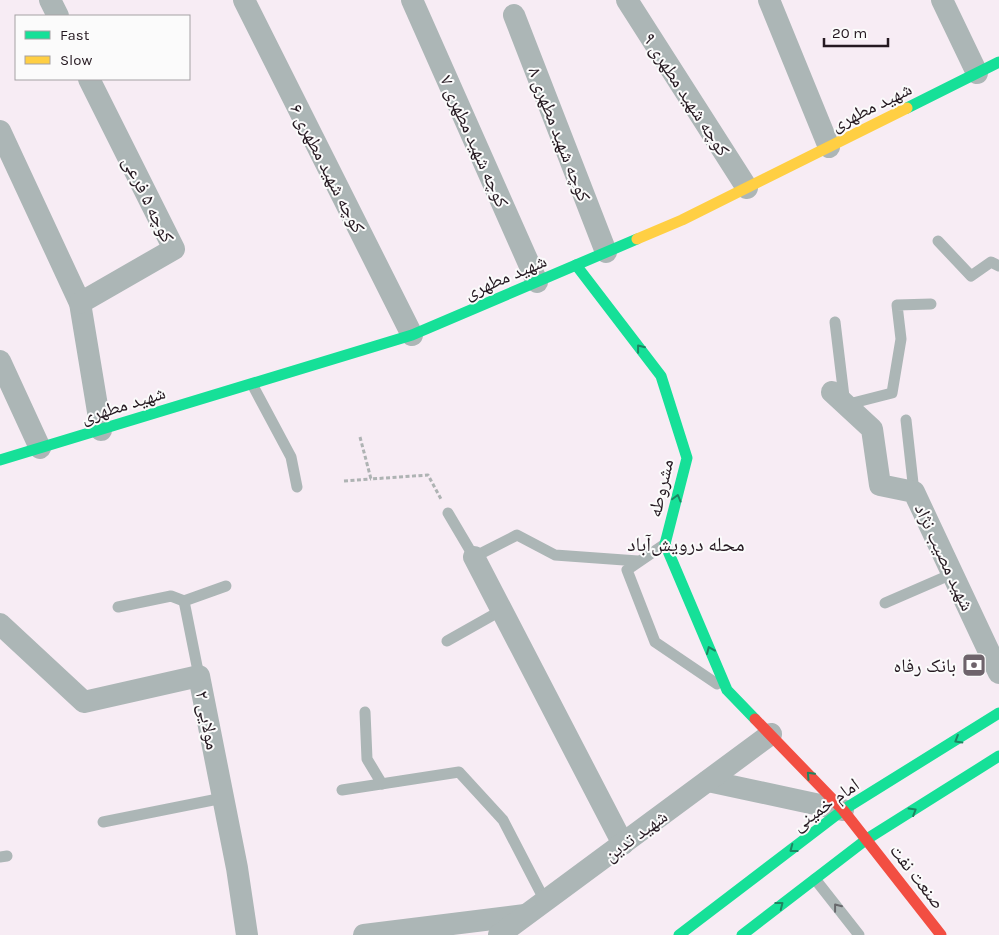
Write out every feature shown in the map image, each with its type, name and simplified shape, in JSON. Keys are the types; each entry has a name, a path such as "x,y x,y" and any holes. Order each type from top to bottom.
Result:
{"street":[{"path":"50,0 58,15"},
{"name":"کوچه شهید مطهری ۶","path":"244,0 412,335"},
{"name":"کوچه شهید مطهری ۷","path":"412,0 537,282"},
{"name":"کوچه شهید مطهری ۹","path":"627,0 747,188"},
{"path":"769,0 829,146"},
{"path":"942,0 977,73"},
{"name":"کوچه شهید مطهری ۸","path":"514,15 606,252"},
{"name":"شهید مطهری","path":"0,460 412,335 682,220 999,62"},
{"name":"کوچه ۵ فرعی","path":"80,303 174,249 90,80"},
{"path":"0,131 80,303 101,430"},
{"name":"مشروطه","path":"576,266 661,376 687,458 664,544 727,690 844,810"},
{"path":"0,361 40,448"},
{"name":"شهید مصیب نژاد","path":"839,398 872,428 880,485 914,492 999,673"},
{"path":"474,557 623,844"},
{"name":"مولایی ۲","path":"0,624 84,702 199,676 247,935"},
{"name":"امام خمینی","path":"679,935 844,810 999,714"},
{"name":"شهید تدین","path":"499,935 771,734"},
{"path":"742,935 866,839 999,756"},
{"path":"708,781 844,810"},
{"name":"صنعت نفت","path":"844,810 941,935"},
{"path":"364,935 527,915"}],"lane":[{"path":"938,241 972,276 991,262 999,266"},
{"path":"835,322 839,398 892,393 901,339 897,305 931,304"},
{"path":"252,384 291,457 297,487"},
{"path":"906,420 914,492"},
{"path":"448,513 474,557 517,535 555,555 638,561"},
{"path":"664,544 627,570 655,642 727,690"},
{"path":"885,603 952,574"},
{"path":"118,607 171,596 184,602 226,586"},
{"path":"184,602 199,676"},
{"path":"446,641 502,610"},
{"path":"365,712 367,759 382,784"},
{"path":"342,790 459,772 503,820 546,901"},
{"path":"103,822 223,798"},
{"path":"815,878 859,935"}],"path":[{"path":"360,437 371,479"},
{"path":"344,482 428,475 448,513"}],"traffic: fast":[{"path":"907,108 999,62"},
{"path":"0,460 412,335 637,239"},
{"path":"576,265 661,376 687,458 665,544 727,690 755,719"},
{"path":"679,935 843,810 999,713"},
{"path":"742,935 867,839 999,756"}],"traffic: slow":[{"path":"637,239 682,220 907,108"}],"traffic: jam":[{"path":"755,719 843,810 941,935"}],"place":[{"name":"بانک رفاه","path":"974,665"}],"district":[{"name":"محله درویش‌آباد","path":"686,544"}]}
